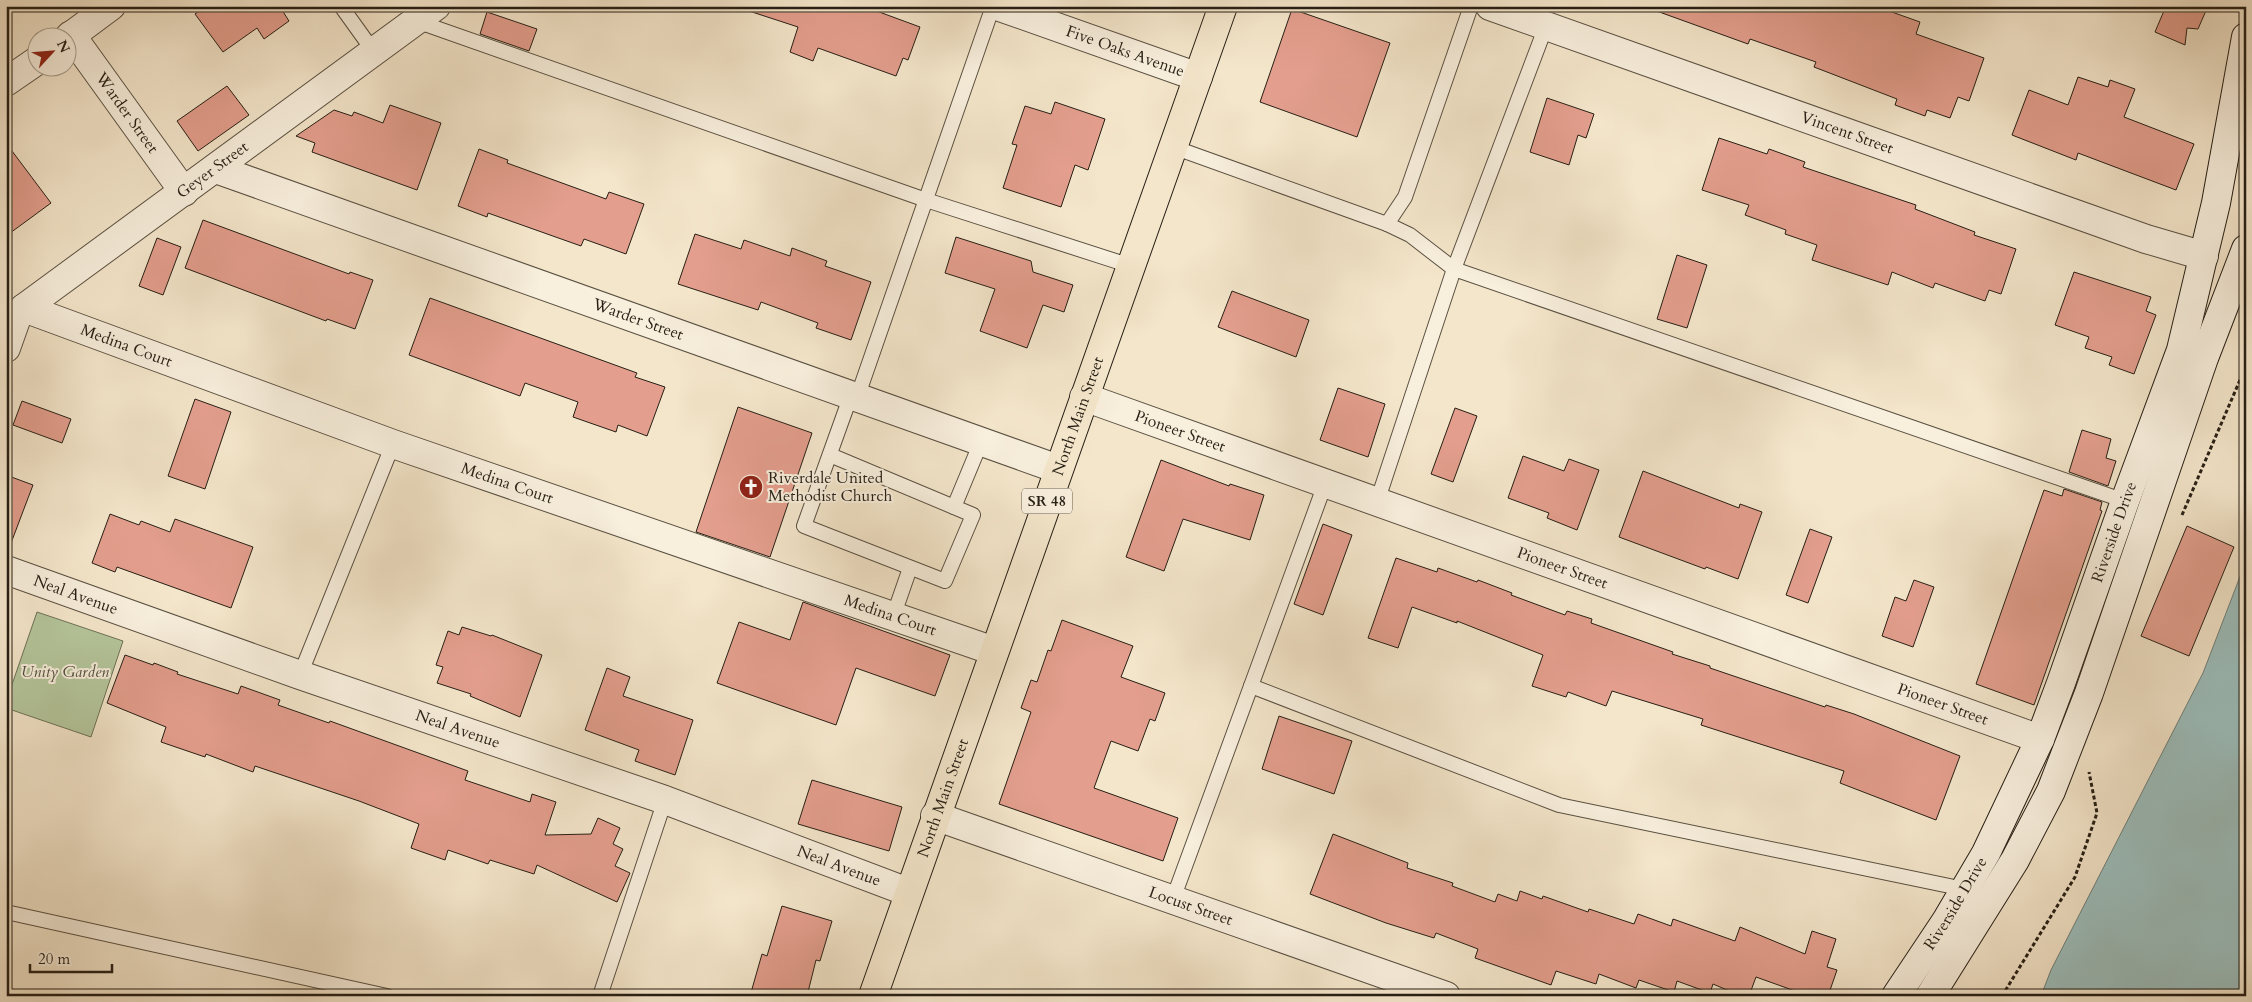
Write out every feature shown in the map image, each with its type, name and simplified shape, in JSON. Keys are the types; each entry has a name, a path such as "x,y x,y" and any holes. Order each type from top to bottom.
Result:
{"main road":[{"name":"North Main Street","path":"873,996 908,892 1223,6"}],"street":[{"path":"78,30 111,6"},
{"name":"Five Oaks Avenue","path":"997,6 1198,77"},
{"name":"Vincent Street","path":"1490,6 1550,16 2146,239 2204,256"},
{"name":"Geyer Street","path":"6,348 17,317 24,308 426,14"},
{"name":"Riverside Drive","path":"1896,996 1936,936 2000,826 2040,739 2181,350 2216,203 2246,37"},
{"name":"Warder Street","path":"78,48 184,192"},
{"path":"6,82 28,67"},
{"name":"Warder Street","path":"216,169 1058,469"},
{"name":"Riverside Drive","path":"1930,996 2014,860 2051,791 2092,684 2204,358 2246,249"},
{"name":"Medina Court","path":"24,308 393,444 994,651"},
{"name":"Pioneer Street","path":"1084,397 2040,739"},
{"name":"Neal Avenue","path":"6,570 300,675 665,800 908,892"},
{"name":"Locust Street","path":"935,816 1446,996"}],"lane":[{"path":"341,6 374,52"},
{"path":"830,455 973,515 946,581 804,526 830,455 854,396 926,200 993,6"},
{"path":"1387,224 1405,197 1471,6"},
{"path":"426,14 926,200 1131,266"},
{"path":"1377,502 1454,269 1550,16"},
{"path":"1173,147 1387,224 1410,235 1454,269 2125,501"},
{"path":"954,507 981,442"},
{"path":"300,675 393,444"},
{"path":"1173,899 1325,484"},
{"path":"893,617 910,568"},
{"path":"1251,686 1560,805 1964,889"},
{"path":"600,996 665,800"},
{"path":"6,912 387,996"}],"green space":[{"name":"Unity Garden","path":"37,612 123,641 91,737 6,708 6,702"}],"water":[{"path":"2246,561 2246,996 2041,996 2051,970 2203,673"}],"building":[{"path":"207,6 287,6 282,10 289,21 264,39 257,28 223,52 195,14"},
{"path":"750,6 863,6 920,27 908,60 903,58 896,76 818,48 813,61 790,52 798,27 749,11"},
{"path":"1652,6 1875,6 1920,22 1916,34 1984,58 1969,101 1958,97 1950,118 1927,110 1925,116 1895,105 1897,99 1814,67 1816,62 1750,39 1748,44 1651,9"},
{"path":"2166,6 2208,6 2198,29 2187,28 2185,45 2155,32"},
{"path":"1292,9 1390,43 1357,137 1260,102"},
{"path":"487,12 537,29 529,51 480,34"},
{"path":"2078,77 2108,87 2110,80 2135,89 2124,117 2194,144 2176,190 2078,153 2076,160 2012,135 2029,90 2068,105"},
{"path":"227,86 249,115 198,151 177,121"},
{"path":"1547,98 1594,114 1586,138 1578,135 1569,165 1530,152"},
{"path":"1055,102 1105,119 1088,170 1075,165 1061,207 1003,188 1017,145 1012,144 1025,106 1051,114"},
{"path":"390,105 441,123 417,190 312,152 315,143 296,136 334,110 352,116 354,112 383,123"},
{"path":"1719,138 1767,154 1769,149 1805,162 1803,167 1916,205 1915,209 1975,232 1974,235 2016,249 2001,294 1989,290 1985,301 1935,283 1933,288 1892,272 1888,285 1812,260 1817,245 1785,234 1786,230 1745,215 1749,205 1702,190"},
{"path":"6,143 51,203 6,236"},
{"path":"479,149 508,160 507,163 606,199 609,192 644,204 626,254 584,239 581,246 488,213 487,217 458,206"},
{"path":"203,220 349,274 350,272 373,280 355,329 327,319 326,321 185,268"},
{"path":"695,234 741,249 744,240 790,256 792,248 827,261 825,266 871,282 851,340 816,328 818,323 761,302 758,310 678,284"},
{"path":"956,237 1031,261 1033,272 1073,285 1064,312 1043,305 1027,348 980,331 995,289 945,273"},
{"path":"157,238 181,247 163,295 139,286"},
{"path":"1677,255 1707,265 1687,328 1657,319"},
{"path":"2074,272 2151,297 2146,311 2156,315 2134,374 2109,365 2112,357 2085,348 2089,337 2055,325"},
{"path":"1232,291 1309,320 1296,357 1218,327"},
{"path":"430,298 637,373 635,377 665,387 647,436 618,425 616,432 573,417 578,402 525,383 520,396 409,355"},
{"path":"1338,388 1385,404 1368,457 1320,440"},
{"path":"195,399 231,412 205,489 168,476"},
{"path":"22,401 71,419 62,443 13,425"},
{"path":"738,407 812,433 770,557 696,532"},
{"path":"1455,408 1477,416 1453,482 1431,474"},
{"path":"2082,430 2111,439 2106,458 2116,461 2108,486 2069,472"},
{"path":"1523,456 1564,471 1569,459 1599,470 1577,530 1547,518 1549,513 1508,498"},
{"path":"1161,460 1229,486 1230,484 1264,495 1250,540 1183,519 1164,571 1126,557"},
{"path":"1643,471 1739,508 1740,504 1762,512 1738,579 1706,567 1705,569 1619,537"},
{"path":"6,475 33,485 8,551 6,551"},
{"path":"2064,489 2102,502 2100,510 2102,511 2034,705 1976,684 2044,490 2062,496"},
{"path":"110,514 139,525 141,521 170,532 175,519 253,547 231,608 117,567 115,572 92,563"},
{"path":"1323,524 1352,535 1323,615 1294,604"},
{"path":"2187,526 2234,547 2189,656 2141,636"},
{"path":"1810,529 1832,537 1808,603 1786,595"},
{"path":"1396,558 1437,572 1438,568 1477,582 1478,580 1512,593 1511,595 1565,615 1567,611 1592,619 1591,623 1673,652 1672,654 1825,707 1826,705 1854,714 1960,756 1936,820 1840,783 1844,771 1701,725 1703,719 1612,691 1606,706 1568,692 1566,697 1532,686 1543,655 1457,621 1457,623 1412,607 1398,648 1368,638"},
{"path":"1914,580 1934,587 1913,647 1882,636 1895,597 1906,601"},
{"path":"803,602 950,655 935,696 856,668 836,725 717,683 739,622 790,640"},
{"path":"1062,620 1133,646 1121,677 1165,693 1155,721 1150,719 1138,751 1111,741 1094,788 1178,818 1163,861 999,804 1031,712 1021,708 1031,680 1037,682 1048,650 1051,651"},
{"path":"462,627 492,635 542,655 520,717 470,696 471,694 437,683 443,667 436,665 448,631 459,635"},
{"path":"125,655 153,665 154,663 178,672 177,674 238,694 241,686 280,700 278,705 329,723 330,721 468,771 465,780 530,802 532,794 556,802 545,835 591,834 598,818 620,828 613,844 623,849 615,866 630,873 617,902 537,865 534,874 490,860 488,864 448,850 445,860 411,848 419,824 359,801 255,766 253,772 206,754 205,757 161,742 166,727 107,703"},
{"path":"607,668 630,677 623,696 693,720 675,775 635,761 639,750 585,730"},
{"path":"1279,716 1352,741 1334,794 1262,769"},
{"path":"812,780 902,807 889,851 798,824"},
{"path":"1333,834 1408,863 1407,868 1453,883 1452,886 1495,902 1498,894 1517,901 1520,891 1542,899 1543,896 1588,912 1589,909 1634,924 1638,914 1671,926 1673,919 1735,941 1740,927 1805,954 1812,931 1836,939 1827,967 1837,970 1828,996 1809,996 1756,977 1749,996 1741,996 1713,984 1710,993 1677,981 1674,992 1639,980 1636,988 1599,974 1596,984 1556,971 1551,985 1475,958 1478,949 1436,933 1434,938 1386,923 1310,894"},
{"path":"782,906 832,921 820,961 816,960 807,996 750,996 762,954 767,956"}],"place":[{"name":"Riverdale United Methodist Church","path":"751,487"}]}
